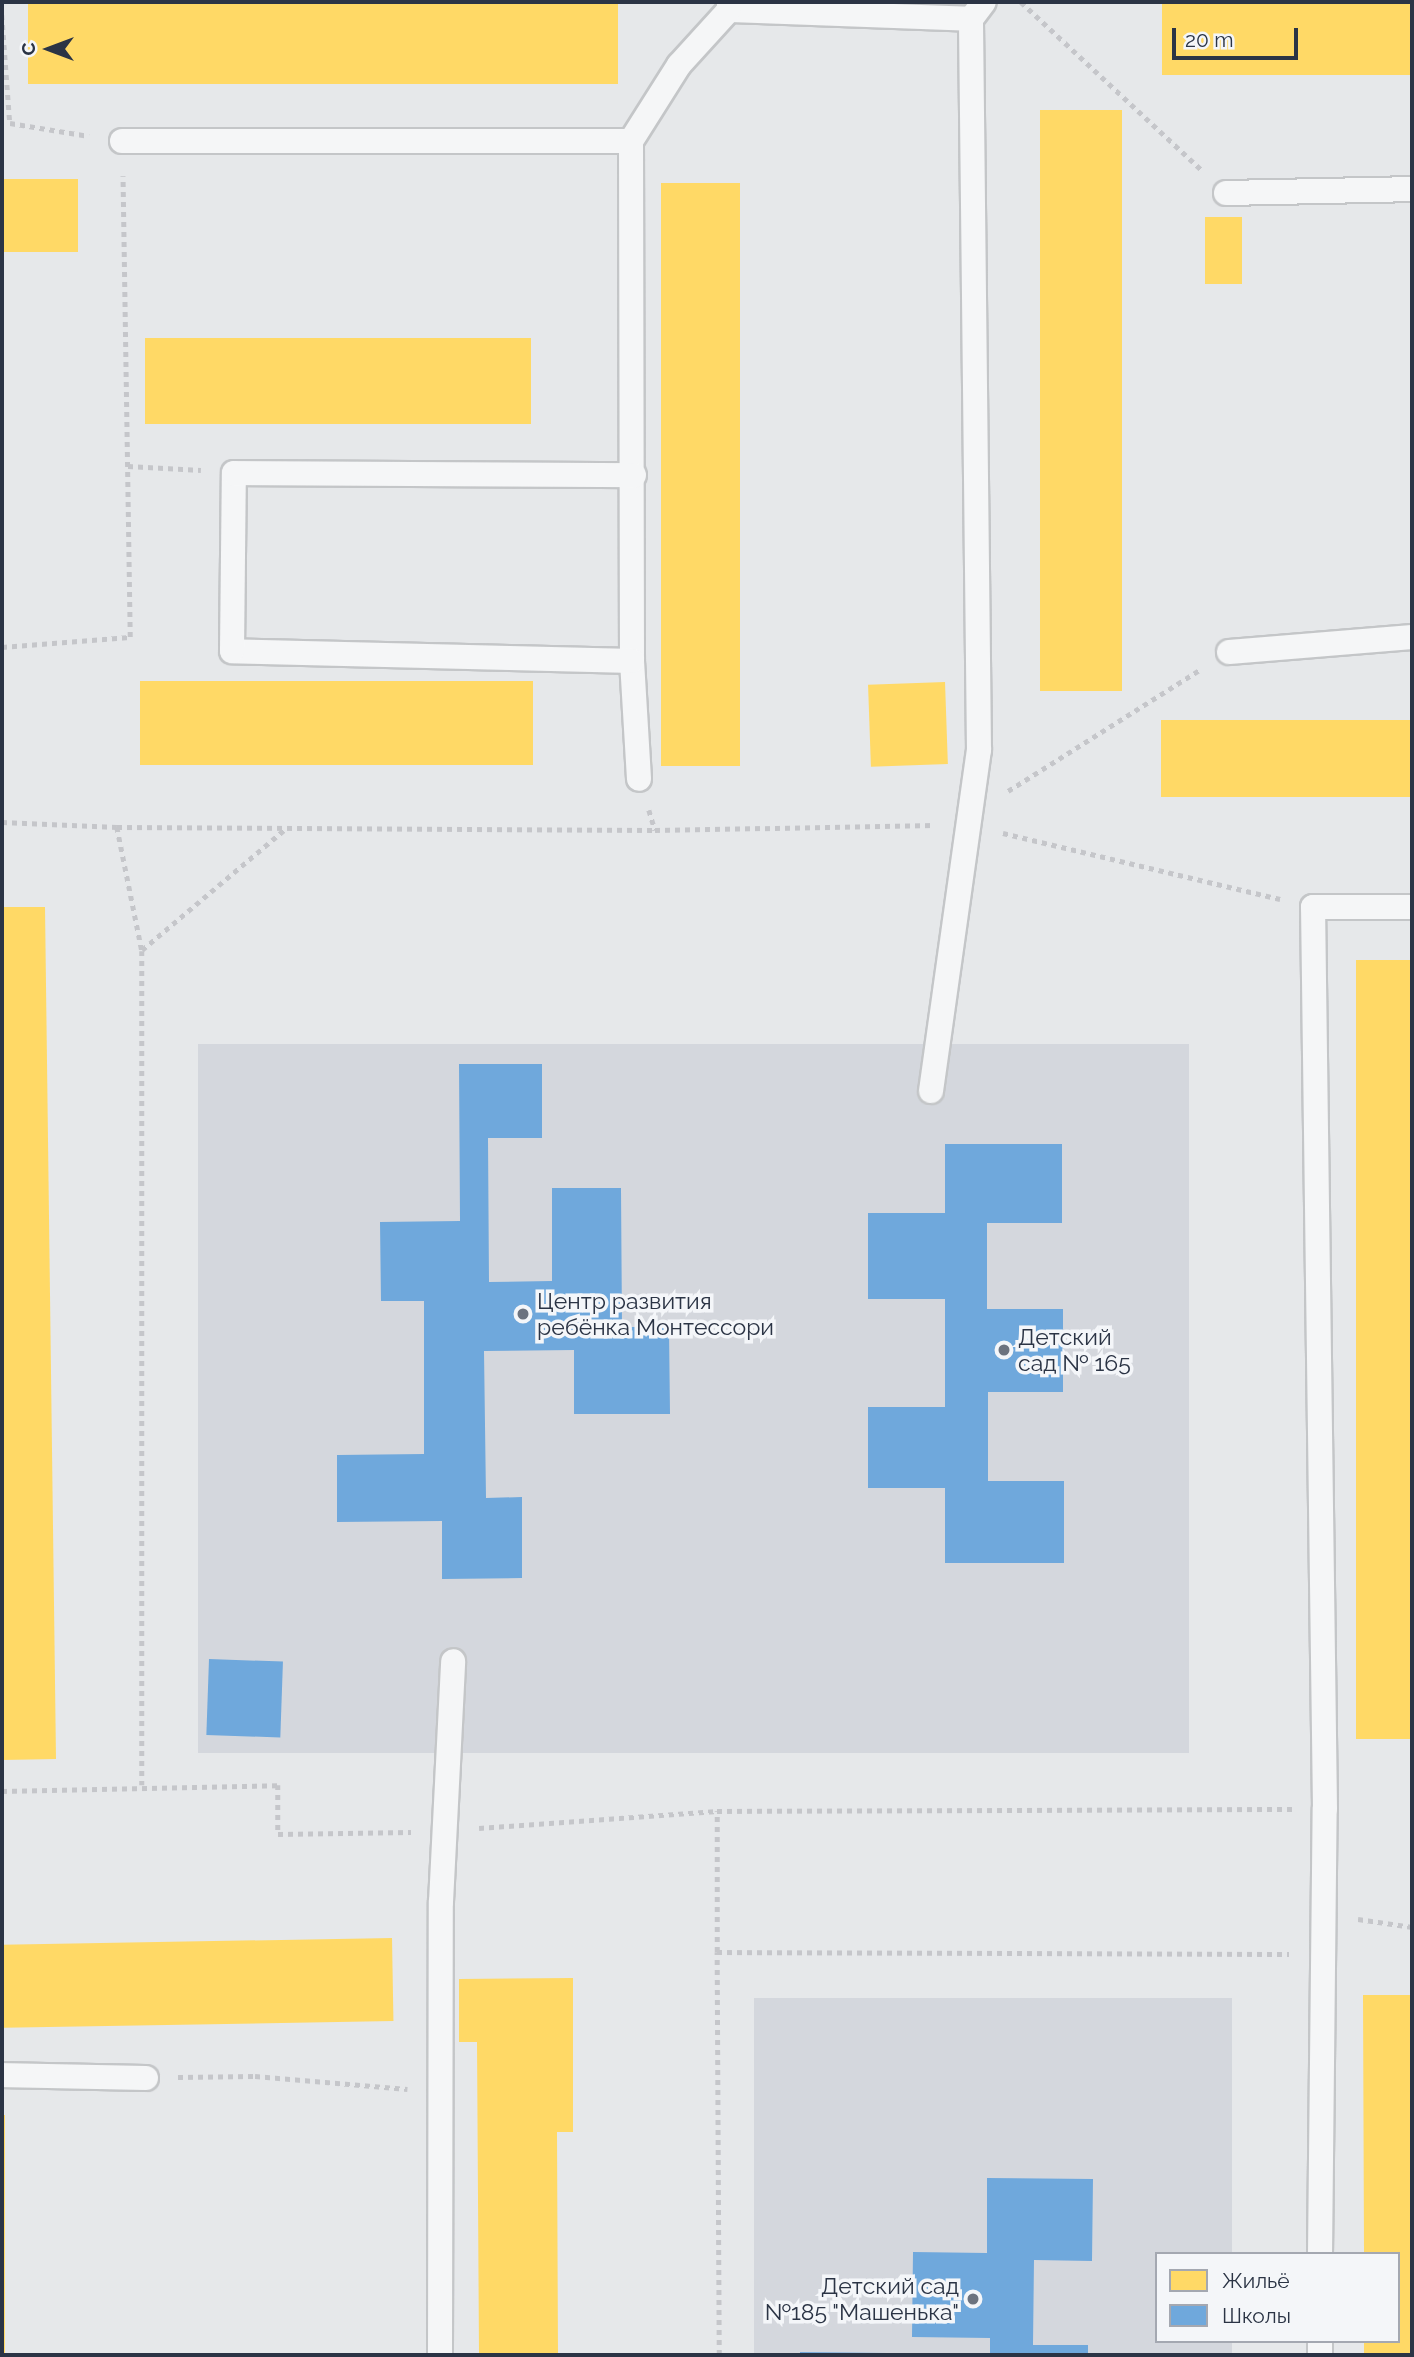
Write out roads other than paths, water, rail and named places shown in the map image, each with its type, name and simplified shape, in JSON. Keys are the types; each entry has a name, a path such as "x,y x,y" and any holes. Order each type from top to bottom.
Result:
{"lane":[{"path":"639,779 632,661 634,475 631,141 679,65 729,6 978,10 979,750 931,1091"},
{"path":"122,141 631,141"},
{"path":"1226,192 1412,189"},
{"path":"632,661 232,651 234,472 634,475"},
{"path":"1229,652 1412,637"},
{"path":"1320,2252 1320,1954 1325,1809 1313,907 1412,906"},
{"path":"440,2355 439,2091 445,1831 453,1661"},
{"path":"2,2075 146,2078"}],"place":[{"name":"Центр развития ребёнка Монтессори","path":"523,1314"},
{"name":"Детский сад № 165","path":"1004,1350"},
{"name":"Детский сад №185 \"Машенька\"","path":"973,2299"}]}
